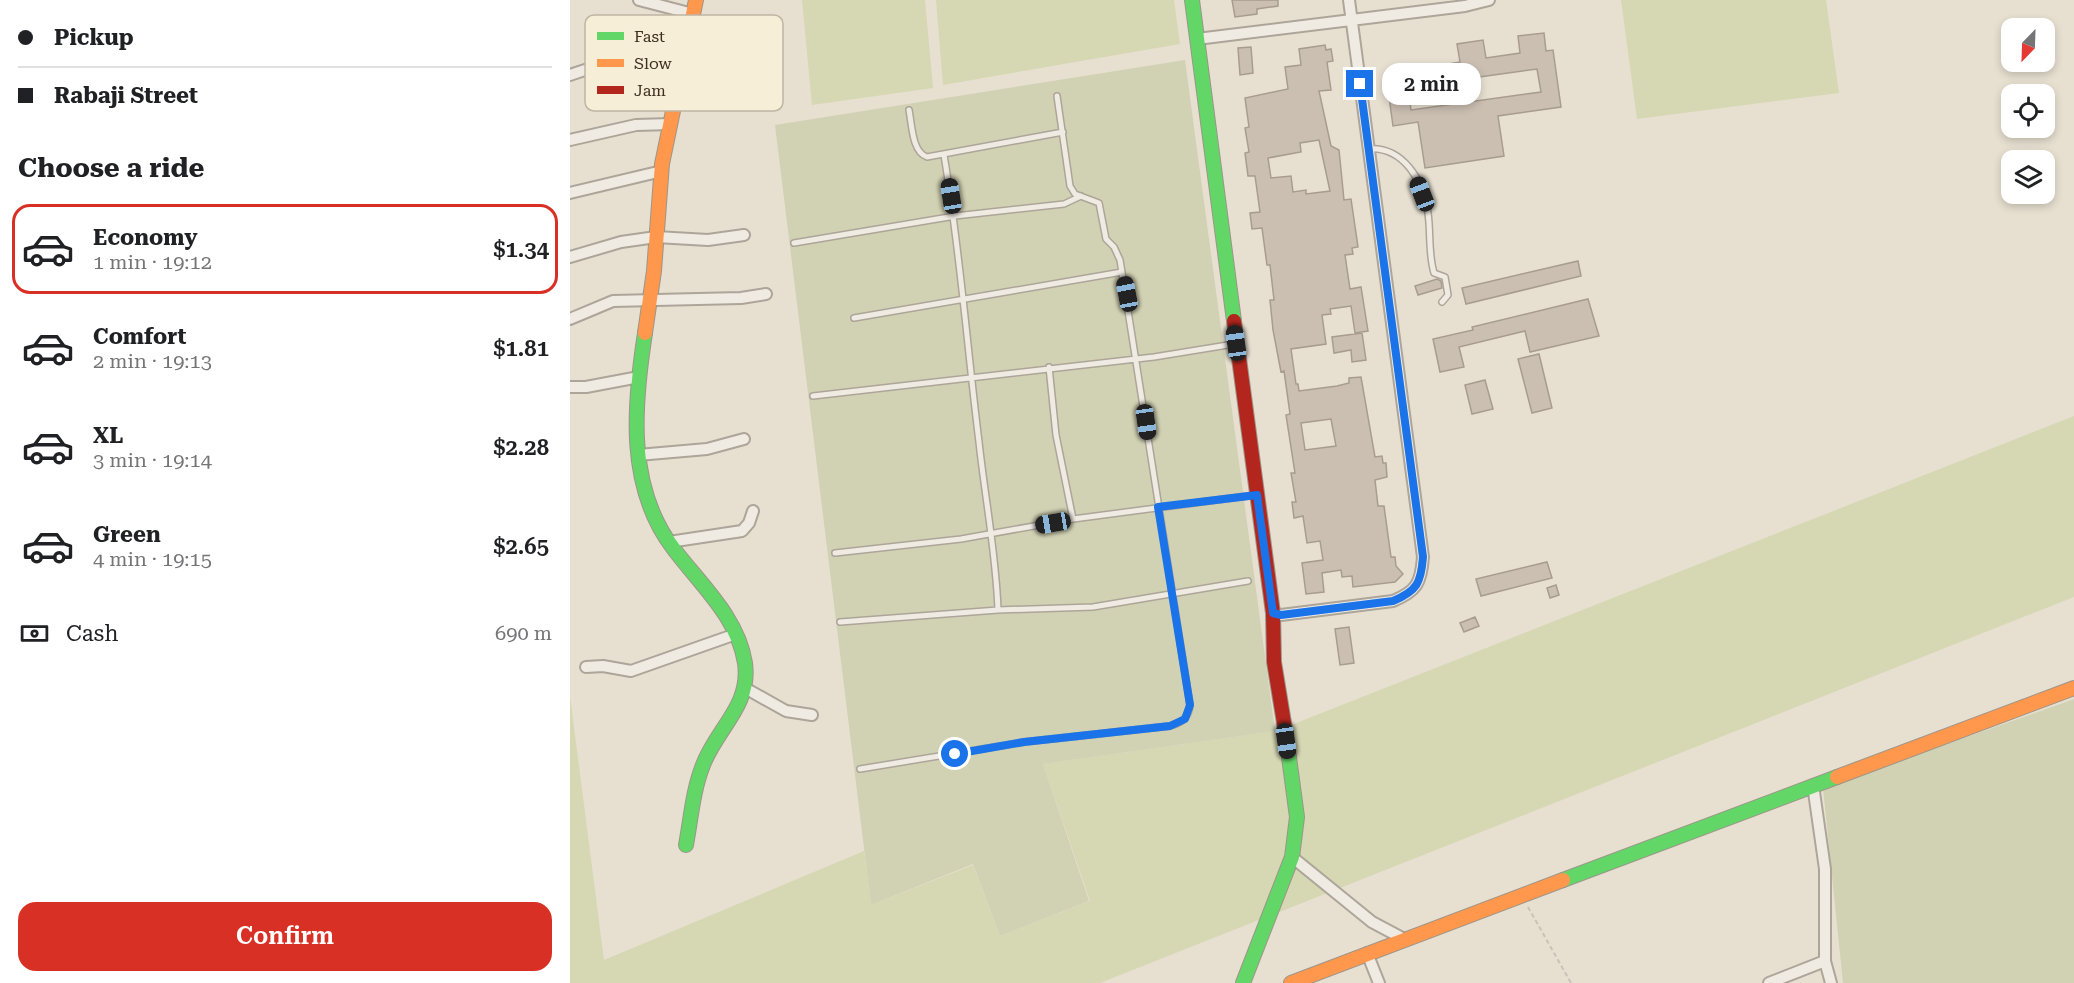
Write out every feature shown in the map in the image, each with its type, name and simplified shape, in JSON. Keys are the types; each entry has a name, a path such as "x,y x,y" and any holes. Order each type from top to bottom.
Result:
{"street":[{"path":"639,0 694,7"},
{"path":"1192,0 1273,613 1274,662 1297,817 1292,857 1243,983"},
{"path":"1273,613 1281,615 1393,601 1408,595 1414,589 1422,570 1423,557 1349,0"},
{"path":"1197,39 1465,6 1489,0"},
{"path":"570,75 585,70"},
{"path":"673,111 662,171 650,299 639,376 638,455 660,527 669,543 718,603 736,634 746,670 745,688 729,725 702,766 686,845"},
{"path":"570,140 636,125 670,124"},
{"path":"570,193 662,171"},
{"path":"570,257 621,242 656,237 708,240 744,236"},
{"path":"570,319 613,301 731,298 766,294"},
{"path":"570,387 586,387 639,376"},
{"path":"638,455 707,449 744,439"},
{"path":"669,543 742,531 749,523 753,511"},
{"path":"586,667 603,666 631,670 736,634"},
{"path":"745,688 786,711 812,715"},
{"path":"1291,983 2074,688"},
{"path":"1813,785 1825,869 1825,961 1831,983"},
{"path":"1292,857 1372,922 1404,939"},
{"path":"1367,953 1379,983"},
{"path":"1769,983 1825,961"}],"lane":[{"path":"860,769 1024,742 1176,725 1185,719 1190,705 1122,272 1114,247 1106,239 1100,206 1094,200 1072,192 1057,96"},
{"path":"909,110 919,153 927,157 1062,132"},
{"path":"1368,149 1382,148 1393,152 1405,161 1416,178 1428,210 1428,254 1434,273 1445,277 1448,286 1448,295 1442,302"},
{"path":"944,155 955,216 992,534 998,610"},
{"path":"794,243 955,216 1064,204 1081,196"},
{"path":"854,318 1122,272"},
{"path":"813,396 1136,358 1236,343"},
{"path":"1049,367 1056,435 1073,519"},
{"path":"835,553 992,534 1073,519 1257,495"},
{"path":"840,622 998,610 1093,607 1248,581"}],"path":[{"path":"1522,897 1570,983"}],"green space":[{"path":"802,0 925,0 933,88 812,105"},
{"path":"936,0 1174,0 1180,44 943,85"},
{"path":"1621,0 1826,0 1839,93 1637,119"},
{"path":"1185,60 1275,731 1043,764 1089,901 1000,936 973,864 871,905 775,125"},
{"path":"2074,416 2074,597 1100,983 570,983 570,696 604,960 864,851 871,905 973,865 1000,936 1090,901 1043,764 1276,731"},
{"path":"2074,699 2074,983 1843,983 1823,788"}],"building":[{"path":"1232,0 1278,0 1278,6 1257,9 1257,14 1235,17"},
{"path":"1544,33 1546,51 1553,50 1561,107 1498,116 1504,156 1425,168 1418,122 1393,126 1386,75 1460,62 1457,44 1483,40 1486,58 1520,53 1518,36","holes":["1537,69 1541,92 1411,110 1408,87"]},
{"path":"1325,45 1326,50 1331,49 1333,61 1327,62 1331,90 1319,91 1331,146 1339,150 1344,200 1351,199 1358,247 1352,248 1353,254 1345,255 1350,289 1361,287 1368,331 1355,333 1351,306 1330,309 1331,314 1322,315 1326,344 1291,349 1296,384 1298,384 1299,391 1337,386 1349,383 1349,378 1361,377 1375,457 1382,456 1383,463 1386,463 1387,477 1375,480 1378,506 1384,506 1391,557 1395,557 1396,566 1403,574 1395,582 1353,587 1352,576 1342,577 1341,570 1322,573 1324,592 1306,594 1302,563 1323,560 1320,541 1307,543 1303,516 1294,518 1292,502 1296,502 1291,473 1295,473 1286,415 1290,414 1284,371 1281,372 1273,330 1270,300 1274,300 1270,265 1267,265 1262,228 1252,229 1250,213 1260,212 1255,176 1248,176 1245,153 1249,152 1245,128 1249,127 1245,98 1288,89 1285,67 1301,65 1299,49","holes":["1319,140 1330,191 1306,194 1306,190 1293,192 1291,176 1271,178 1268,158 1301,152 1300,143","1331,419 1336,446 1305,450 1301,423"]},
{"path":"1251,47 1253,73 1240,75 1238,48"},
{"path":"1578,261 1581,276 1466,304 1462,288"},
{"path":"1437,279 1441,281 1442,288 1418,295 1415,286"},
{"path":"1588,299 1599,336 1530,352 1525,331 1459,347 1464,367 1440,372 1433,339 1473,330 1472,327"},
{"path":"1362,333 1366,360 1352,362 1351,350 1334,353 1332,337"},
{"path":"1539,354 1552,408 1532,413 1518,359"},
{"path":"1485,380 1493,409 1472,414 1465,385"},
{"path":"1547,562 1552,578 1481,596 1476,579"},
{"path":"1556,585 1559,595 1550,598 1547,588"},
{"path":"1475,617 1479,626 1464,632 1460,623"},
{"path":"1349,627 1354,663 1340,665 1335,629"}],"traffic: fast":[{"path":"1192,0 1234,321"},
{"path":"645,333 638,388 637,444 647,498 658,524 673,548 726,616 741,646 745,663 743,692 732,716 703,765 686,845"},
{"path":"1243,983 1292,857 1297,817 1286,735"},
{"path":"1563,880 1837,777"}],"traffic: slow":[{"path":"693,15 696,0"},
{"path":"645,333 654,271 662,164 673,111"},
{"path":"1837,777 2074,688"},
{"path":"1291,983 1563,880"}],"traffic: jam":[{"path":"1234,321 1273,613 1274,662 1286,735"}],"route":[{"path":"955,754 1024,742 1170,726 1185,719 1190,705 1158,507 1257,495 1273,613 1281,615 1393,601 1408,595 1419,581 1423,557 1360,84"}]}
